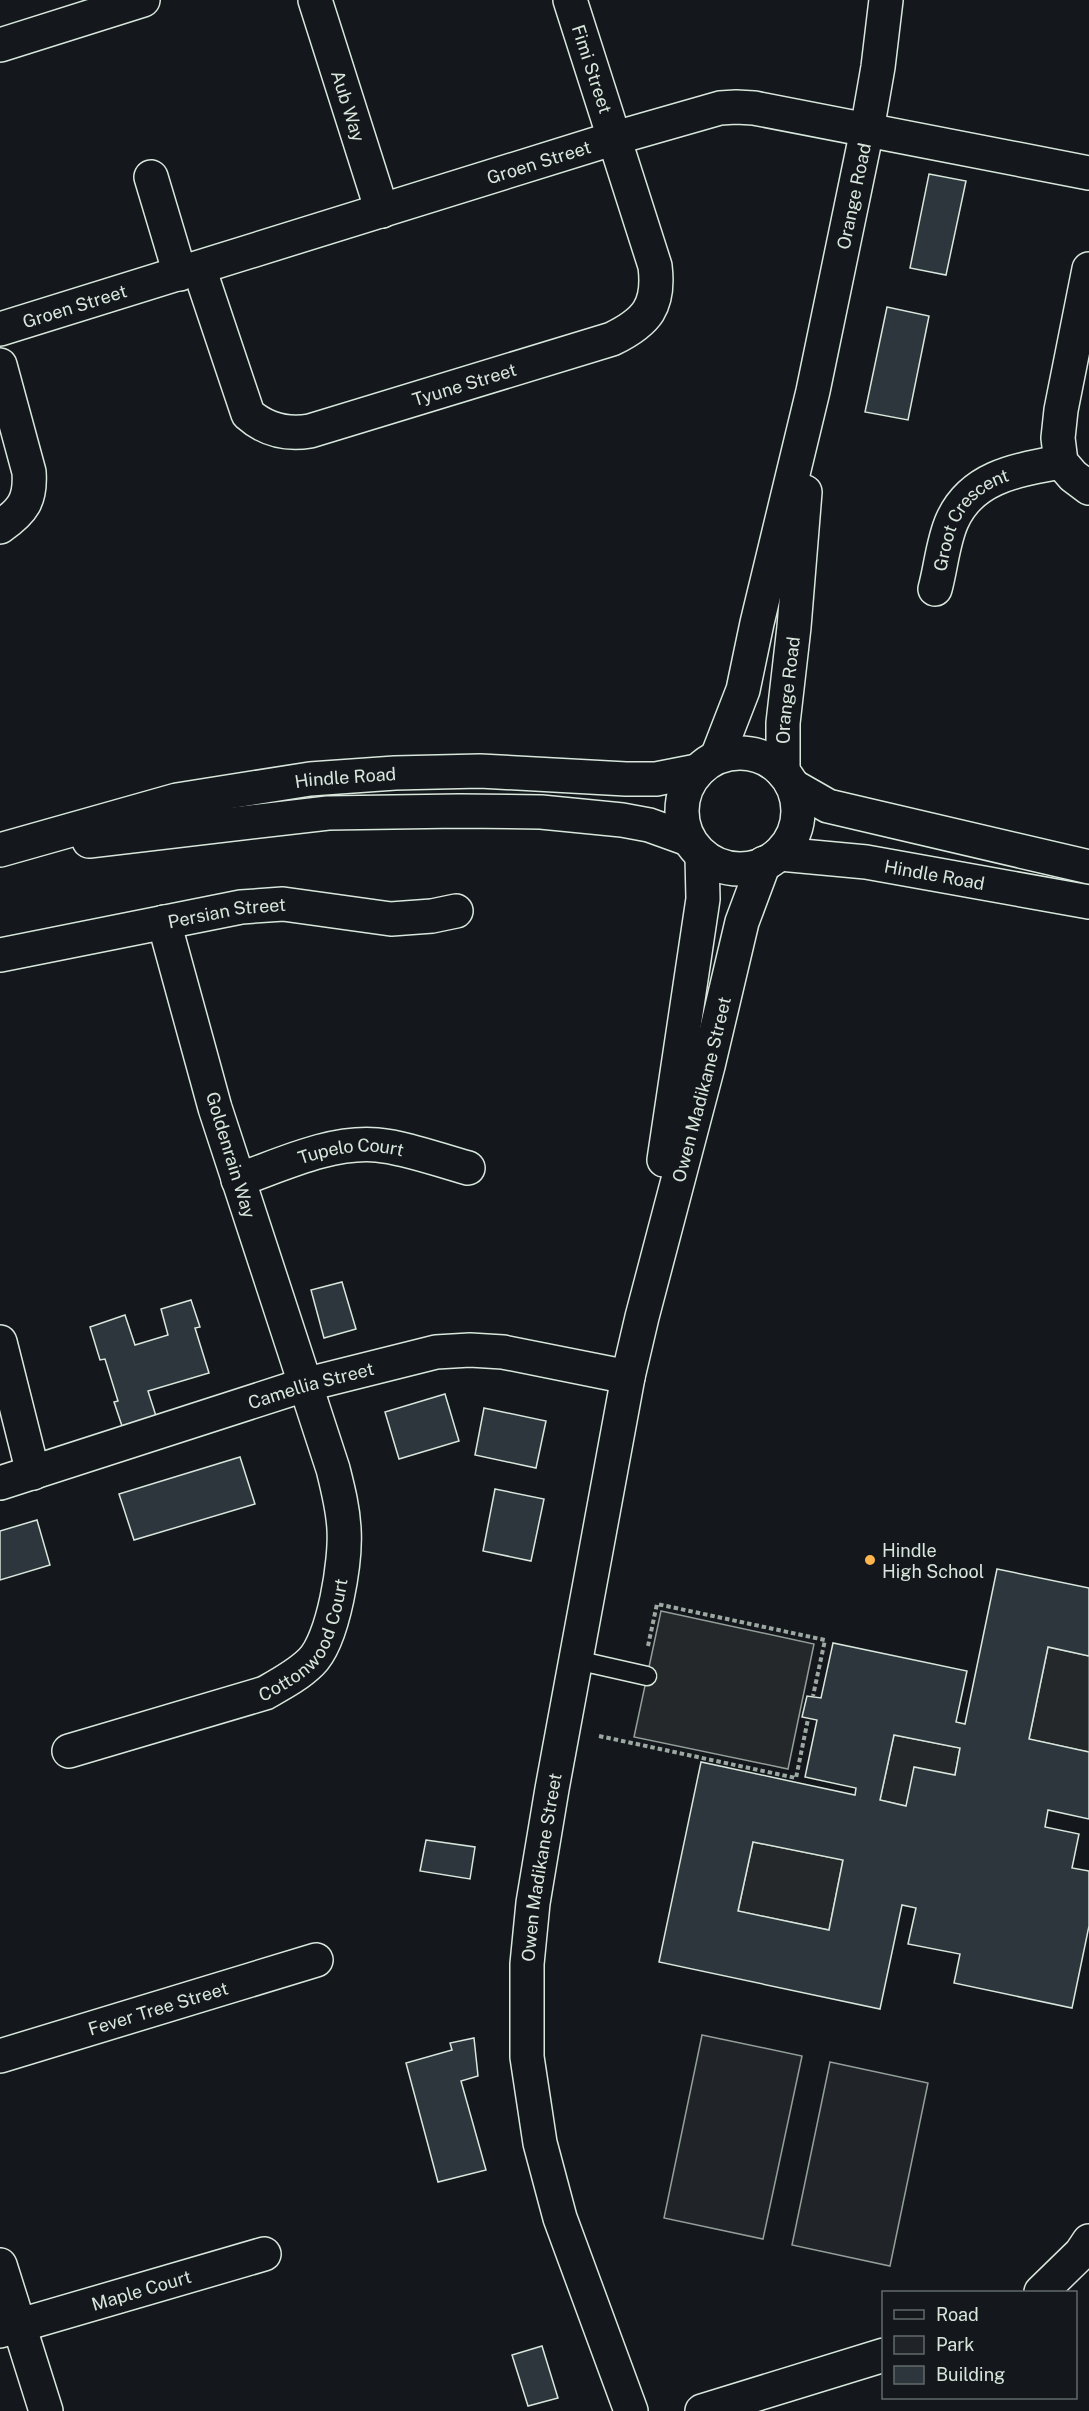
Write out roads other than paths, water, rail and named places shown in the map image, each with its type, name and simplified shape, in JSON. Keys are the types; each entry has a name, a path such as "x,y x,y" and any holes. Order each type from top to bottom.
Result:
{"street":[{"path":"0,45 143,0"},
{"name":"Aub Way","path":"315,0 382,211"},
{"name":"Fimi Street","path":"570,0 615,138"},
{"name":"Orange Road","path":"707,764 743,690 813,391 867,130 886,0"},
{"name":"Groen Street","path":"3,319 189,271 615,138 703,112 736,106 1089,173"},
{"name":"Tyune Street","path":"151,177 248,414 258,423 283,432 310,432 612,339 631,330 644,319 655,297 655,266 615,138"},
{"path":"1089,269 1061,410 1058,450 1062,462 1073,476 1089,488"},
{"path":"0,365 29,472 30,489 24,506 12,519 0,527"},
{"name":"Orange Road","path":"788,779 783,723 794,627 813,391"},
{"name":"Groot Crescent","path":"936,589 952,522 964,501 976,488 993,478 1062,462"},
{"path":"788,779 797,801 798,817 794,833 772,858 755,867 735,869 718,865 695,847 683,825 683,797 688,783 707,764 732,753 746,753 760,757 828,806 1089,867"},
{"name":"Hindle Road","path":"0,850 177,800 310,779 395,772 480,771 656,779 707,764"},
{"name":"Hindle Road","path":"0,850 328,813 459,811 541,812 614,819 649,825 695,847"},
{"name":"Owen Madikane Street","path":"642,1317 703,899 695,847"},
{"name":"Hindle Road","path":"772,858 867,862 1089,902"},
{"name":"Owen Madikane Street","path":"631,2411 560,2218 540,2143 527,2058 527,1964 533,1903 628,1377 708,1066 742,922 772,858"},
{"name":"Persian Street","path":"0,955 241,907 283,904 390,919 432,916 456,911"},
{"name":"Goldenrain Way","path":"164,922 215,1108 304,1385"},
{"name":"Tupelo Court","path":"238,1180 336,1148 359,1144 379,1145 468,1168"},
{"path":"0,1342 33,1473"},
{"name":"Camellia Street","path":"0,1483 304,1385 436,1352 470,1350 503,1352 628,1377"},
{"name":"Cottonwood Court","path":"69,1751 265,1693 313,1661 325,1640 334,1613 344,1531 333,1469 304,1385"},
{"name":"Fever Tree Street","path":"0,2056 316,1960"},
{"path":"1042,2291 1065,2270 1089,2241"},
{"name":"Maple Court","path":"9,2328 264,2254"},
{"path":"0,2265 9,2328 46,2411"},
{"path":"702,2411 882,2356"}],"lane":[{"path":"576,1660 647,1676"}],"place":[{"name":"Hindle High School","path":"870,1560"}]}
